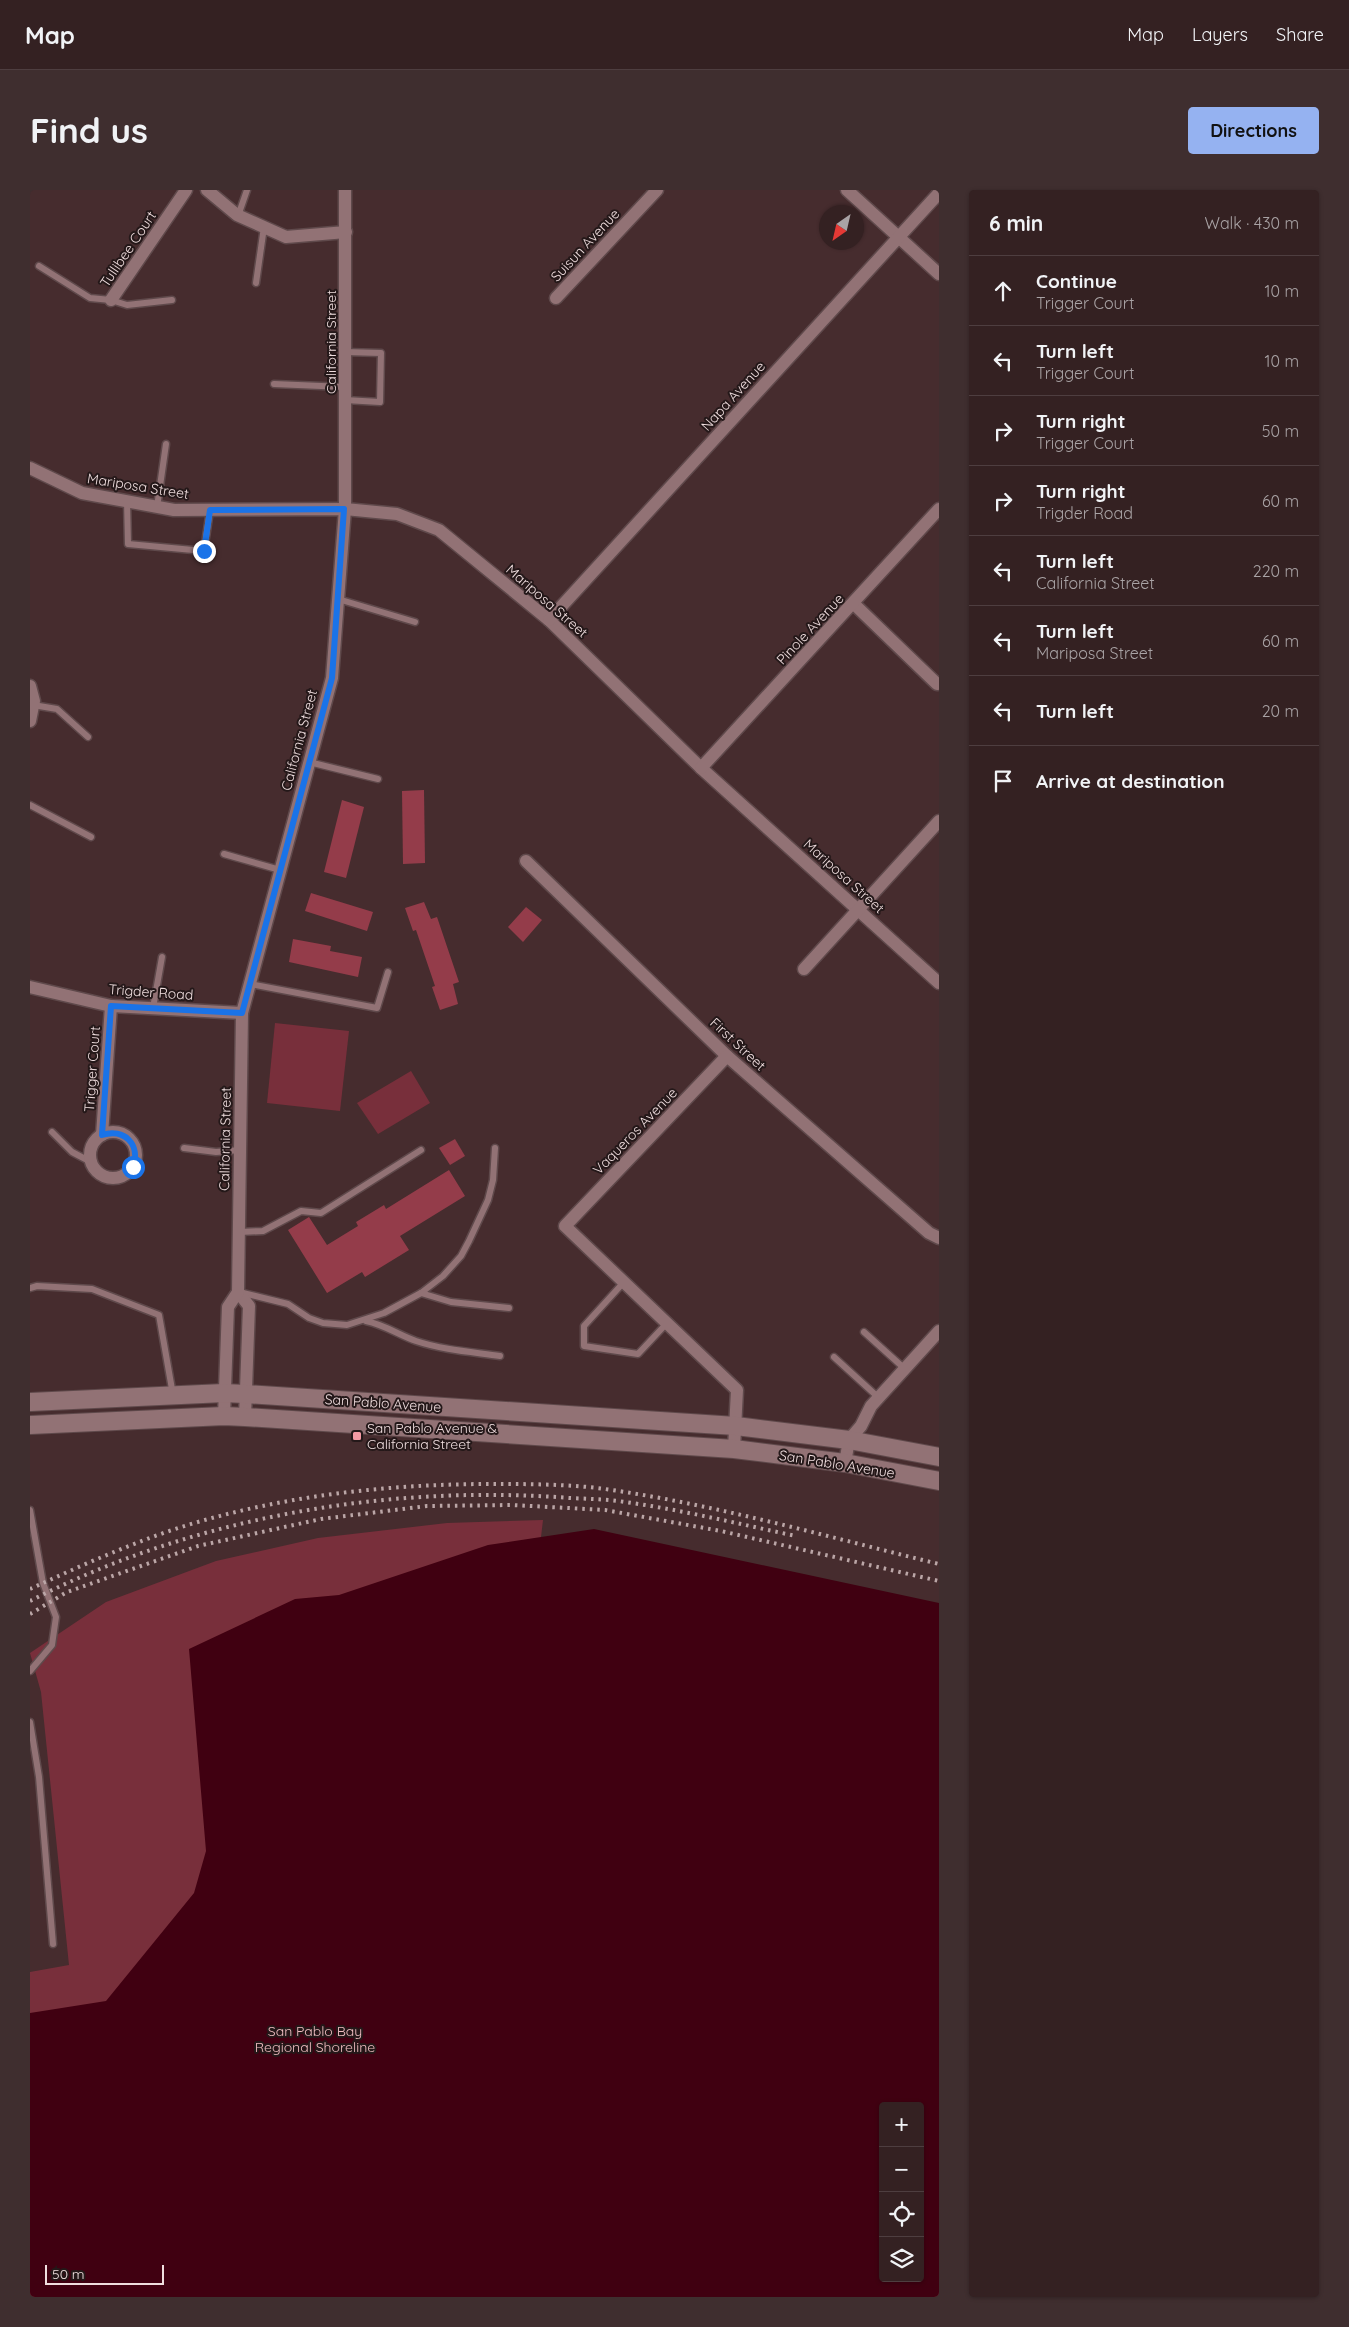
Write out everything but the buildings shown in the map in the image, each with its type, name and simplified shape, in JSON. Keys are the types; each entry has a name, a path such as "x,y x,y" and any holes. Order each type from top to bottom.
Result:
{"main road":[{"name":"San Pablo Avenue","path":"30,1402 224,1393 245,1394 736,1426 849,1440 939,1457"},
{"name":"San Pablo Avenue","path":"30,1425 224,1416 245,1417 734,1448 845,1463 939,1481"}],"street":[{"name":"Tullibee Court","path":"111,300 186,190"},
{"path":"207,190 238,216 286,237 346,232"},
{"name":"California Street","path":"224,1416 228,1307 238,1292 242,1013 332,678 344,509 345,190"},
{"name":"Suisun Avenue","path":"556,298 656,190"},
{"path":"847,190 939,274"},
{"name":"Napa Avenue","path":"549,620 939,193"},
{"name":"Mariposa Street","path":"32,474 82,493 174,510 344,509 397,514 439,530 549,620 701,768 939,983"},
{"name":"Pinole Avenue","path":"701,768 854,604 939,509"},
{"path":"854,604 937,684"},
{"path":"30,686 34,701 30,721"},
{"path":"804,969 939,821"},
{"name":"First Street","path":"526,861 727,1056 929,1234 939,1238"},
{"name":"Trigder Road","path":"30,987 111,1006 242,1013"},
{"name":"Trigger Court","path":"91,1162 92,1146 102,1135 111,1006"},
{"name":"Vaqueros Avenue","path":"624,1282 565,1226 727,1056"},
{"path":"91,1162 100,1174 107,1177 122,1176 133,1167 136,1152 130,1139 117,1132 102,1135"},
{"path":"624,1282 737,1390 734,1448"},
{"name":"California Street","path":"238,1292 249,1306 245,1417"},
{"path":"845,1463 849,1440 879,1398 939,1332"}],"lane":[{"path":"238,216 247,190"},
{"path":"256,283 264,227"},
{"path":"38,266 90,298 111,300 128,305 172,300"},
{"path":"274,384 345,393 380,402 381,353 345,352"},
{"path":"157,507 166,444"},
{"path":"127,501 128,544 204,551 210,510"},
{"path":"338,599 415,622"},
{"path":"33,705 57,709 88,737"},
{"path":"309,762 378,779"},
{"path":"30,805 91,837"},
{"path":"224,854 280,870"},
{"path":"153,1008 162,957"},
{"path":"250,984 377,1008 388,972"},
{"path":"52,1132 72,1152 91,1162"},
{"path":"184,1148 216,1152 240,1150"},
{"path":"238,1292 288,1304 310,1318 323,1323 347,1325 365,1320 421,1293 443,1276 460,1256 469,1241 488,1200 493,1180 495,1148"},
{"path":"239,1232 262,1231 300,1211 321,1212 421,1150"},
{"path":"624,1282 584,1326 584,1346 638,1354 667,1323"},
{"path":"30,1288 37,1286 92,1289 159,1315 174,1396"},
{"path":"421,1293 451,1302 509,1308"},
{"path":"365,1320 378,1323 415,1340 434,1346 500,1356"},
{"path":"864,1332 905,1369"},
{"path":"834,1357 879,1398"},
{"path":"30,1510 43,1582 56,1618 52,1645 30,1671"},
{"path":"30,1722 38,1777 53,1944"}],"green space":[{"path":"275,1023 349,1031 340,1111 267,1103"},
{"path":"411,1071 430,1103 378,1134 357,1103"},
{"name":"San Pablo Bay Regional Shoreline","path":"543,1520 541,1537 939,2059 939,2297 30,2297 30,1972 69,1965 41,1692 30,1653 106,1602 216,1561 318,1538 447,1523"}],"shaded area":[{"name":"San Pablo Bay Regional Shoreline","path":"594,1529 939,1603 939,2297 30,2297 30,2013 106,2001 194,1893 206,1851 189,1649 295,1599 339,1595 488,1545"}],"railway":[{"path":"30,1589 140,1542 216,1517 294,1500 373,1489 412,1486 520,1484 563,1485 605,1489 773,1522 939,1564"},
{"path":"30,1601 93,1572 158,1547 225,1528 293,1513 362,1502 431,1496 501,1495 611,1500 690,1513 796,1536"},
{"path":"30,1614 67,1592 198,1546 321,1519 427,1506 512,1505 605,1510 721,1531 939,1581"}],"place":[{"name":"San Pablo Avenue & California Street","path":"357,1436"}],"route":[{"path":"133,1167 136,1152 130,1139 117,1132 102,1135 111,1006 242,1013 332,678 344,509 210,510 204,551"}]}
